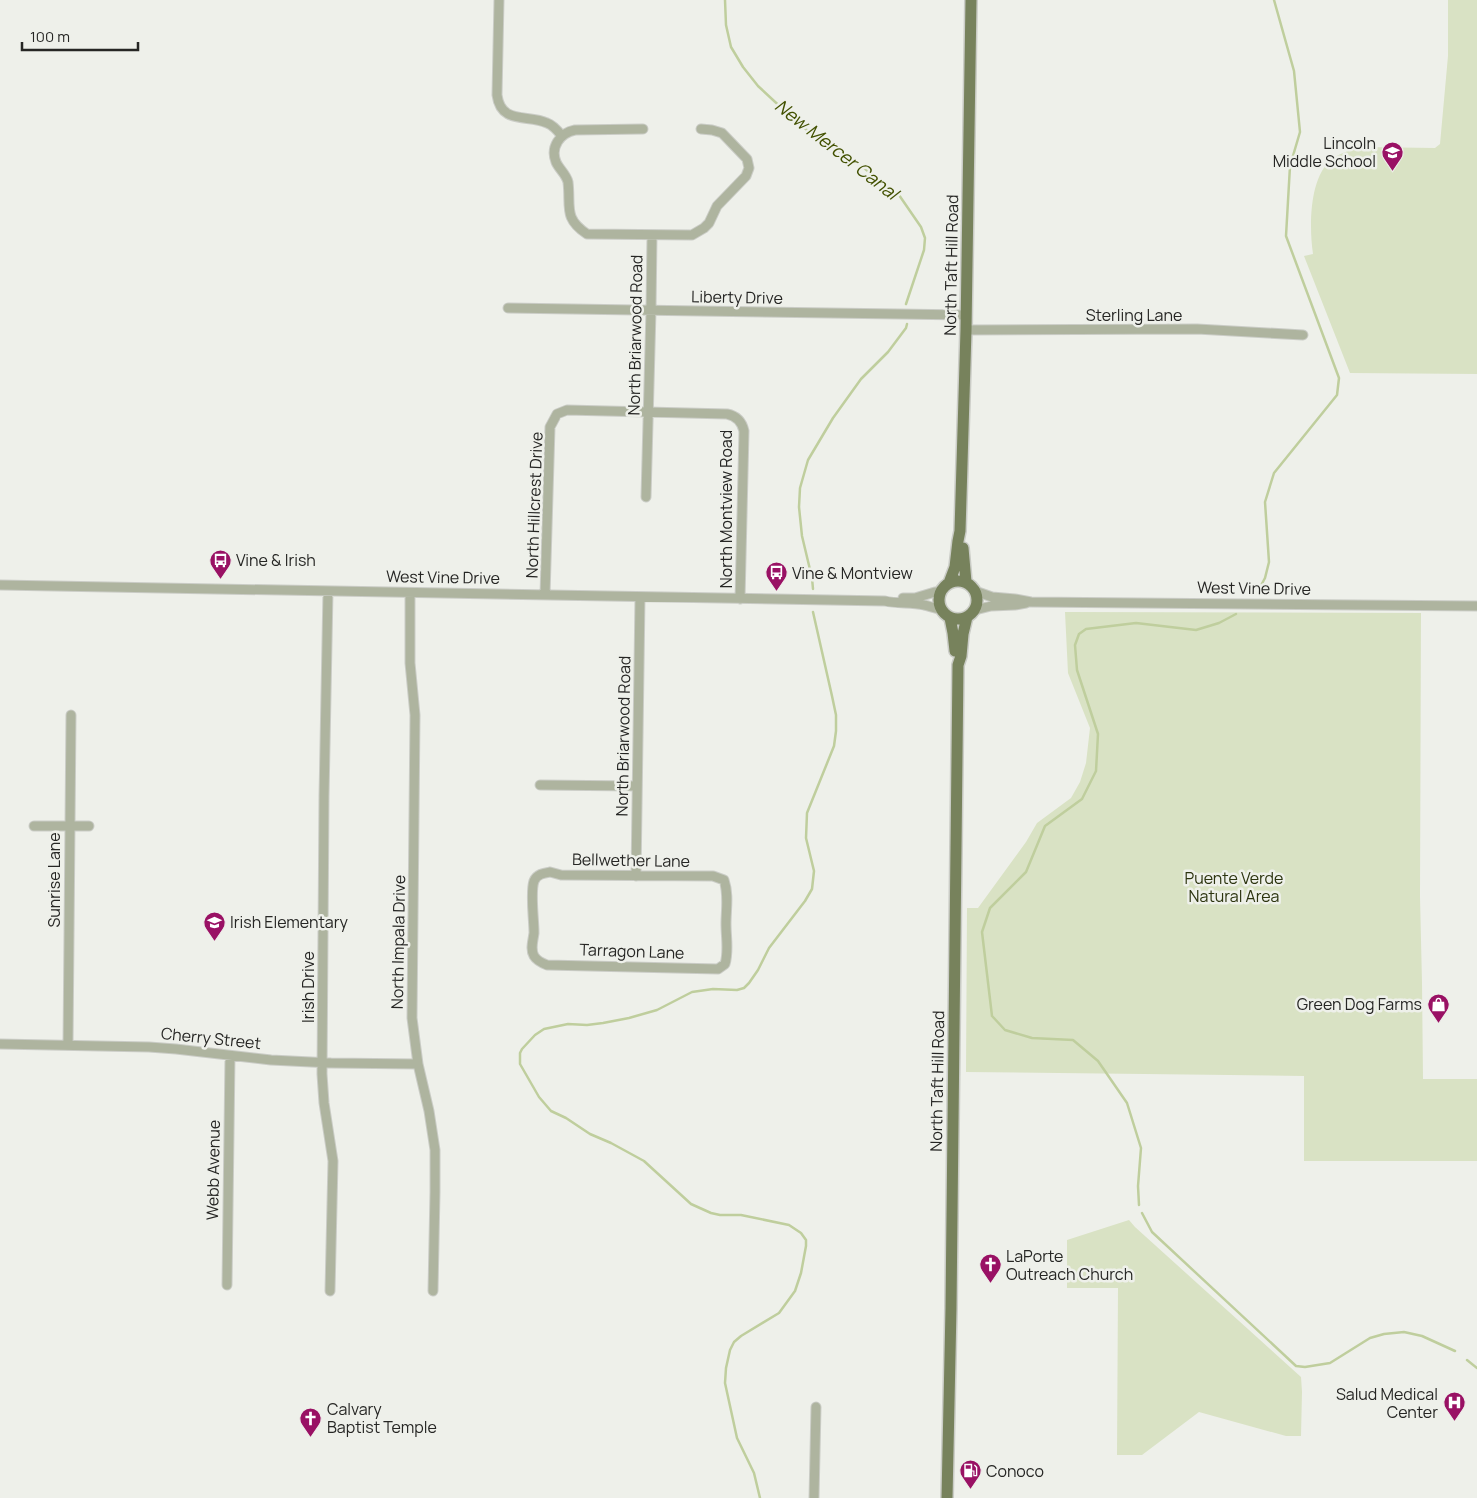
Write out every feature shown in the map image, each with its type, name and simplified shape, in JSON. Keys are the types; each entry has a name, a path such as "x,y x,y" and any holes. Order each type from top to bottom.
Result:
{"main road":[{"name":"North Taft Hill Road","path":"949,583 955,567 960,531 966,330 971,0"},
{"name":"North Taft Hill Road","path":"960,531 963,542 966,582"},
{"path":"950,618 940,609 939,600 941,592 949,583 955,581 966,582"},
{"name":"West Vine Drive","path":"966,582 975,591"},
{"path":"971,613 977,600 975,591"},
{"name":"North Taft Hill Road","path":"947,1498 958,665 961,656 963,634 971,613"},
{"name":"West Vine Drive","path":"950,618 958,620 971,613"},
{"name":"North Taft Hill Road","path":"950,618 958,665"}],"street":[{"path":"499,0 497,94 500,104 504,111 519,118 549,123 562,135"},
{"path":"644,128 575,130 562,135 556,145 555,158 566,178 569,210 578,228 587,234 692,235 704,228 709,223 717,206 746,176 748,170 747,159 722,134 712,130 701,130"},
{"name":"North Briarwood Road","path":"646,496 652,310 652,235"},
{"name":"Liberty Drive","path":"508,308 966,316"},
{"name":"Sterling Lane","path":"966,330 1197,329 1302,335"},
{"name":"North Hillcrest Drive","path":"545,595 550,427 556,416 560,412 567,410 648,412"},
{"name":"North Montview Road","path":"648,412 727,414 739,420 744,431 740,599"},
{"name":"West Vine Drive","path":"0,584 886,601 924,605 940,609"},
{"name":"Irish Drive","path":"328,591 322,1062 323,1096 333,1161 330,1291"},
{"name":"West Vine Drive","path":"975,591 992,597 1031,602 1477,606"},
{"name":"West Vine Drive","path":"886,601 895,598 915,598 941,592"},
{"name":"North Impala Drive","path":"410,593 410,662 416,715 412,1018 418,1064 429,1111 435,1150 433,1290"},
{"name":"North Briarwood Road","path":"636,876 640,597"},
{"name":"West Vine Drive","path":"971,613 991,606 1015,606 1031,602"},
{"name":"Sunrise Lane","path":"68,1045 71,715"},
{"path":"540,785 636,786"},
{"path":"34,826 89,826"},
{"name":"Bellwether Lane","path":"538,960 533,954 532,946 534,932 534,882 543,873 550,872 561,875 713,876 724,880 727,891 728,955 725,964"},
{"name":"Tarragon Lane","path":"538,960 547,965 718,968 725,964"},
{"name":"Cherry Street","path":"0,1044 176,1049 230,1056 322,1062 418,1064"},
{"name":"Webb Avenue","path":"227,1285 230,1056"},
{"path":"814,1498 816,1407"}],"green space":[{"name":"Lincoln Middle School","path":"1448,0 1477,0 1477,374 1350,373 1304,256 1313,254 1311,217 1315,190 1324,167 1332,159 1348,151 1364,147 1435,148 1440,144 1448,56"},
{"name":"Puente Verde Natural Area","path":"1065,612 1421,613 1420,897 1423,1079 1477,1079 1477,1161 1304,1161 1304,1076 966,1072 967,908 978,908 1026,842 1037,823 1071,798 1080,782 1086,763 1090,728 1068,673"},
{"path":"1129,1220 1301,1377 1301,1436 1286,1436 1199,1412 1142,1455 1117,1455 1118,1288 1067,1288 1067,1240"}],"waterway":[{"name":"New Mercer Canal","path":"725,0 726,25 731,47 743,67 758,86 801,126 860,165 899,195 921,227 925,238 924,250 906,304"},
{"path":"1257,593 1265,578 1269,562 1265,502 1274,473 1337,395 1339,378 1286,236 1290,166 1300,132 1294,71 1274,0"},
{"name":"New Mercer Canal","path":"813,589 802,536 799,507 800,488 808,460 833,418 861,379 888,352 907,324"},
{"name":"New Mercer Canal","path":"760,1498 754,1473 737,1438 725,1383 726,1368 734,1342 779,1313 795,1291 801,1273 806,1240 801,1233 789,1225 741,1215 720,1215 691,1204 644,1161 590,1134 566,1118 551,1111 539,1097 520,1064 520,1053 535,1035 544,1029 568,1024 587,1025 629,1018 657,1010 692,992 744,988 758,970 769,948 805,901 812,889 814,871 806,838 807,813 834,746 836,731 836,715 813,612"},
{"path":"1139,1205 1138,1186 1141,1148 1127,1103 1098,1061 1073,1040 1032,1038 1005,1030 992,1016 982,932 990,908 1026,872 1045,826 1082,799 1096,771 1098,734 1077,670 1075,645 1079,634 1086,629 1136,623 1196,630 1219,623 1236,614"},
{"path":"1142,1213 1152,1232 1296,1366 1305,1367 1330,1363 1370,1338 1384,1334 1404,1332 1422,1336 1455,1351"},
{"path":"1467,1360 1477,1368"}],"place":[{"name":"Lincoln Middle School","path":"1392,171"},
{"name":"Vine & Irish","path":"220,579"},
{"name":"Vine & Montview","path":"776,592"},
{"name":"Irish Elementary","path":"214,941"},
{"name":"Green Dog Farms","path":"1438,1023"},
{"name":"LaPorte Outreach Church","path":"990,1284"},
{"name":"Salud Medical Center","path":"1454,1422"},
{"name":"Calvary Baptist Temple","path":"311,1437"},
{"name":"Conoco","path":"970,1490"}]}
